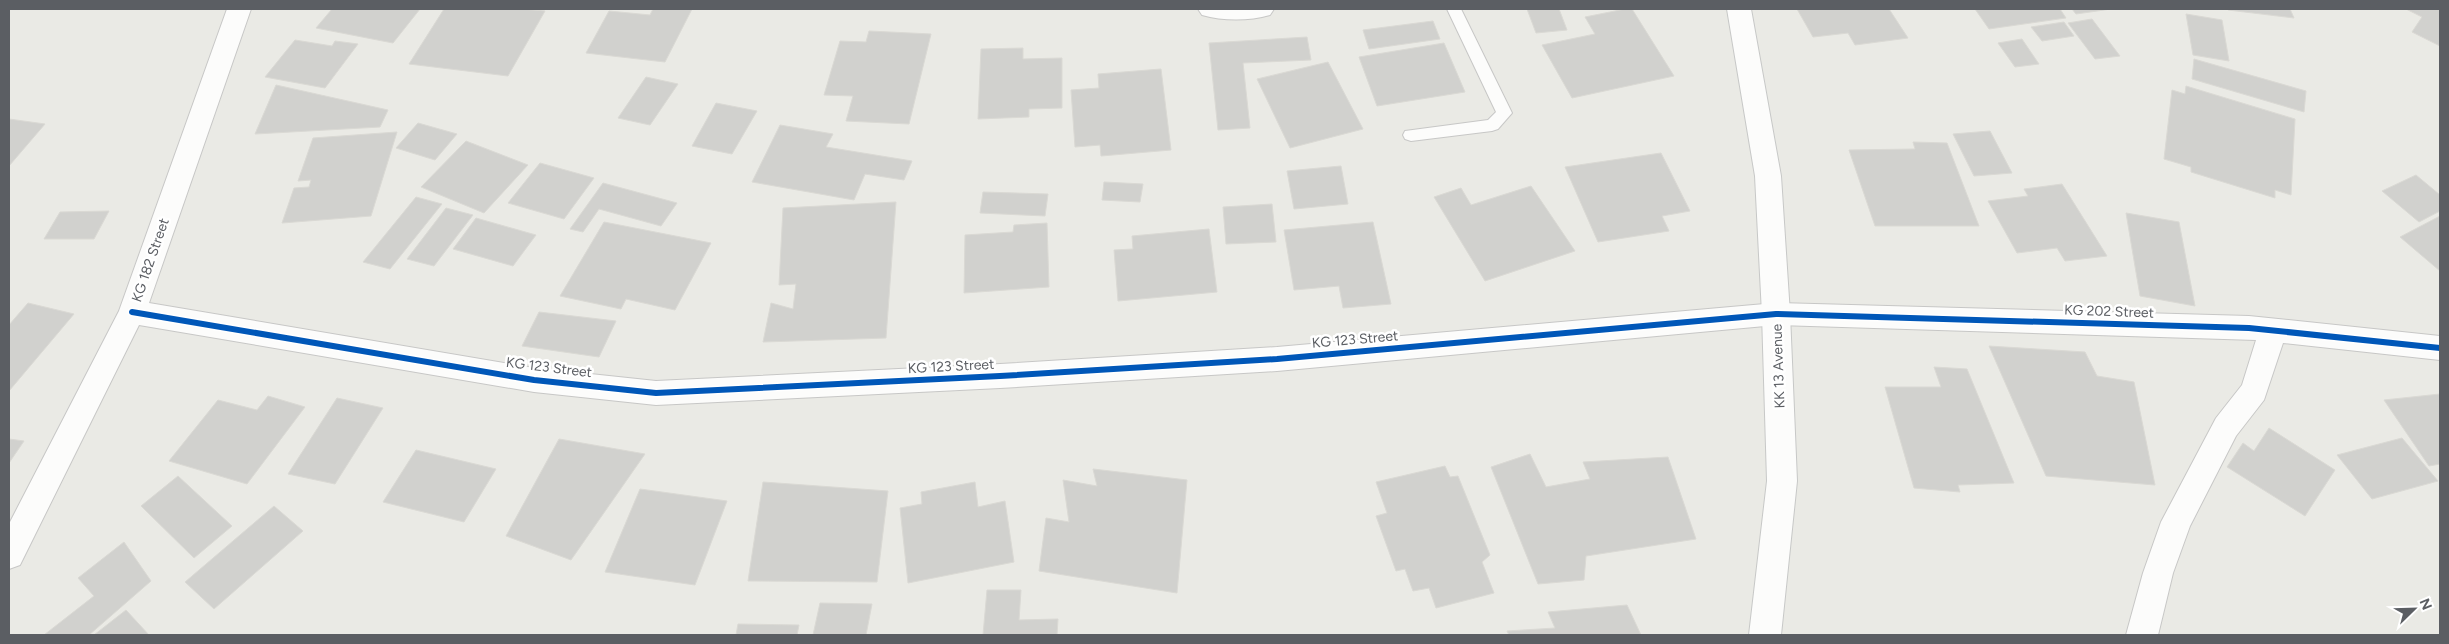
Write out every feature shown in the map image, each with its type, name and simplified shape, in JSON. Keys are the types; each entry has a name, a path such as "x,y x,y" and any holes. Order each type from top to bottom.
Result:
{"street":[{"name":"KG 182 Street","path":"9,555 132,312 239,9"},
{"path":"1210,9 1239,11 1262,9"},
{"name":"KK 13 Avenue","path":"1739,9 1768,176 1776,314 1782,481 1765,635"},
{"name":"KG 123 Street","path":"132,312 534,380 656,393 1000,376 1276,359 1776,314"},
{"name":"KG 202 Street","path":"1776,314 2239,327 2440,348"},
{"path":"2142,635 2158,573 2176,522 2226,427 2254,391 2273,331"}],"lane":[{"path":"1411,135 1492,125 1504,113 1454,9"}],"building":[{"path":"332,9 420,9 393,43 316,28"},
{"path":"444,9 521,9 545,11 508,76 409,64"},
{"path":"653,9 692,9 665,62 586,53 609,11 650,15"},
{"path":"1527,9 1559,9 1567,30 1536,33"},
{"path":"1632,9 1674,76 1572,98 1542,45 1595,34 1585,17"},
{"path":"1797,9 1889,9 1908,38 1855,45 1848,33 1813,37"},
{"path":"1975,9 2060,9 2066,18 1989,29"},
{"path":"2072,9 2111,9 2076,14"},
{"path":"2290,9 2294,18 2228,10"},
{"path":"2406,9 2440,9 2440,46 2412,32 2422,17"},
{"path":"2186,14 2222,20 2229,61 2193,55"},
{"path":"2092,19 2120,56 2095,59 2068,23"},
{"path":"1433,21 1440,39 1369,49 1363,30"},
{"path":"2064,22 2074,36 2042,41 2031,27"},
{"path":"869,31 931,34 909,124 846,121 853,96 824,95 840,41 866,42"},
{"path":"1307,37 1311,60 1243,63 1250,128 1218,130 1209,43"},
{"path":"2022,39 2039,64 2015,67 1998,43"},
{"path":"295,40 332,46 335,41 358,44 325,88 265,77"},
{"path":"1444,43 1465,92 1377,106 1359,57"},
{"path":"1023,48 1023,59 1062,58 1062,108 1029,109 1029,117 978,119 981,49"},
{"path":"2194,59 2306,91 2304,112 2192,79"},
{"path":"1328,62 1363,129 1290,148 1257,79"},
{"path":"1161,69 1171,150 1101,156 1100,145 1075,147 1071,90 1099,88 1098,74"},
{"path":"646,77 678,84 650,125 618,118"},
{"path":"276,85 388,110 380,127 255,134"},
{"path":"2186,86 2295,119 2291,195 2275,190 2275,198 2191,172 2191,167 2164,159 2172,90 2185,94"},
{"path":"716,103 757,111 732,154 692,146"},
{"path":"9,119 45,124 9,166"},
{"path":"418,123 457,134 435,160 396,148"},
{"path":"780,125 833,134 826,147 912,161 904,180 865,174 854,200 752,182"},
{"path":"1990,131 2012,173 1974,176 1953,134"},
{"path":"397,132 371,216 282,223 294,188 309,187 311,180 298,181 313,138"},
{"path":"466,141 528,165 484,213 421,187"},
{"path":"1913,142 1947,143 1979,226 1875,226 1849,150 1915,149"},
{"path":"1661,153 1690,211 1662,216 1669,231 1598,242 1565,167"},
{"path":"540,163 594,178 564,219 508,203"},
{"path":"1341,166 1348,204 1294,209 1287,171"},
{"path":"2416,175 2440,195 2440,211 2419,222 2382,191"},
{"path":"1104,182 1143,184 1140,202 1102,200"},
{"path":"603,183 677,203 661,226 599,209 583,232 570,229"},
{"path":"2062,184 2107,256 2065,261 2057,248 2017,253 1988,201 2028,196 2024,189"},
{"path":"1531,186 1575,251 1485,281 1434,197 1461,188 1471,205"},
{"path":"983,192 1048,194 1045,216 980,213"},
{"path":"416,197 442,204 390,269 363,262"},
{"path":"896,202 886,338 763,342 771,303 793,309 796,284 779,285 783,208"},
{"path":"1272,204 1276,242 1226,244 1223,207"},
{"path":"446,208 473,215 434,266 407,259"},
{"path":"109,211 94,239 44,239 60,212"},
{"path":"2126,213 2179,222 2195,306 2140,296"},
{"path":"2440,216 2440,271 2400,237"},
{"path":"476,218 536,235 513,266 453,249"},
{"path":"604,222 711,243 675,310 626,299 621,309 560,296"},
{"path":"1373,222 1391,304 1343,308 1339,286 1294,290 1284,230"},
{"path":"1047,223 1049,287 964,293 965,235 1013,232 1014,225"},
{"path":"1209,229 1217,292 1118,301 1114,250 1133,249 1132,236"},
{"path":"28,303 74,314 9,391 9,325"},
{"path":"539,312 616,321 599,357 522,346"},
{"path":"1989,346 2085,352 2097,376 2134,382 2155,485 2046,476"},
{"path":"1934,367 1967,369 2014,483 1958,485 1960,492 1914,488 1885,387 1941,387"},
{"path":"2440,394 2440,464 2429,466 2384,400"},
{"path":"268,396 305,407 247,484 169,461 218,400 257,410"},
{"path":"337,398 383,408 335,484 288,474"},
{"path":"2269,428 2335,470 2305,516 2227,467 2243,443 2254,451"},
{"path":"2402,438 2438,481 2372,499 2337,455"},
{"path":"9,439 24,441 9,463"},
{"path":"559,439 645,454 571,560 506,536"},
{"path":"416,450 496,469 464,522 383,502"},
{"path":"1530,454 1546,487 1590,479 1583,462 1668,457 1696,539 1586,556 1584,580 1538,584 1491,467"},
{"path":"1445,466 1450,477 1458,476 1490,555 1482,562 1494,593 1436,608 1429,588 1413,591 1405,569 1396,571 1376,516 1387,513 1376,482"},
{"path":"1093,469 1187,480 1177,593 1039,571 1046,518 1069,522 1063,480 1097,486"},
{"path":"178,476 232,526 194,558 141,506"},
{"path":"763,482 888,491 877,582 748,581"},
{"path":"975,482 978,507 1005,501 1014,562 908,583 900,508 922,504 921,492"},
{"path":"640,489 727,501 695,585 605,572"},
{"path":"274,506 303,531 214,609 185,582"},
{"path":"124,542 151,581 89,635 44,635 94,596 78,578"},
{"path":"987,590 1021,590 1019,620 1058,619 1057,635 983,635"},
{"path":"820,603 872,604 866,635 813,635"},
{"path":"1627,605 1641,635 1509,635 1507,631 1555,628 1548,612"},
{"path":"126,610 149,635 94,635"},
{"path":"738,624 799,625 797,635 736,635"}],"cycle path":[{"path":"132,312 534,380 656,393 1000,376 1277,359 1776,314 2249,328 2440,348"}]}
